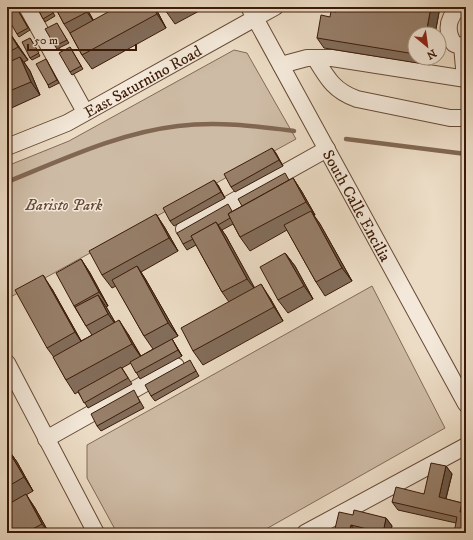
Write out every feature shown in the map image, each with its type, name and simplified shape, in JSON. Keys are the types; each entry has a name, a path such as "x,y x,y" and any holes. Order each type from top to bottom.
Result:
{"street":[{"path":"27,7 85,112"},
{"name":"East Saturnino Road","path":"7,148 66,123 252,12 275,7"},
{"path":"281,65 307,58 332,58 465,79 464,45 454,44 449,36 448,29 448,22 452,14 460,7"},
{"name":"South Calle Encilia","path":"252,12 464,398"},
{"path":"315,58 333,85 343,94 357,99 450,118 466,118"},
{"path":"184,229 327,149"},
{"path":"7,363 96,533"},
{"path":"46,439 176,366"},
{"path":"305,533 466,446"}],"green space":[{"name":"Baristo Park","path":"234,50 247,53 296,139 7,299 7,166 69,141"},
{"path":"372,286 445,428 259,533 117,533 87,478 87,445"}],"building":[{"path":"7,7 16,7 28,28 17,34 7,17"},
{"path":"37,7 50,7 53,13 43,19"},
{"path":"55,7 84,7 87,12 64,24"},
{"path":"117,7 153,7 157,14 82,55 70,33"},
{"path":"163,7 171,7 165,10"},
{"path":"337,7 370,7 392,11 393,7 431,7 427,26 407,26 407,53 317,38 321,15 330,17 331,11 336,12"},
{"path":"57,23 67,40 55,46 45,29"},
{"path":"7,29 18,47 7,53"},
{"path":"30,38 39,53 30,58 22,42"},
{"path":"70,47 81,66 70,72 59,53"},
{"path":"20,57 31,82 7,92 7,63"},
{"path":"46,59 57,80 48,85 36,64"},
{"path":"272,148 279,160 231,187 224,174"},
{"path":"285,173 289,180 242,206 238,199"},
{"path":"293,178 306,202 240,237 228,214"},
{"path":"214,180 221,192 170,221 163,208"},
{"path":"228,204 232,211 228,214 230,218 218,225 216,222 191,236 193,239 183,244 177,233"},
{"path":"311,211 342,268 316,282 284,225"},
{"path":"156,214 169,238 102,275 89,251"},
{"path":"216,222 247,279 222,292 191,236"},
{"path":"285,253 304,286 278,300 260,267"},
{"path":"81,259 99,292 74,306 56,273"},
{"path":"137,266 168,323 144,336 112,280"},
{"path":"43,275 75,332 47,348 15,290"},
{"path":"261,284 274,307 193,351 181,328"},
{"path":"98,295 108,314 86,326 75,307"},
{"path":"466,300 466,307 463,302"},
{"path":"119,320 132,344 66,380 53,357"},
{"path":"172,339 178,350 136,373 130,362"},
{"path":"190,360 196,371 151,396 145,385"},
{"path":"121,367 128,378 84,403 78,391"},
{"path":"134,390 140,402 97,426 91,414"},
{"path":"7,448 24,477 7,487"},
{"path":"431,463 446,466 439,497 462,503 460,512 466,513 466,533 454,533 457,517 392,502 396,487 424,494"},
{"path":"26,494 42,524 25,533 7,533 7,505"},
{"path":"354,510 386,518 383,533 351,525 349,533 334,533 339,512 353,515"}],"waterway":[{"path":"7,182 69,156 112,141 178,126 222,124 294,131"},
{"path":"346,139 466,154"}]}
